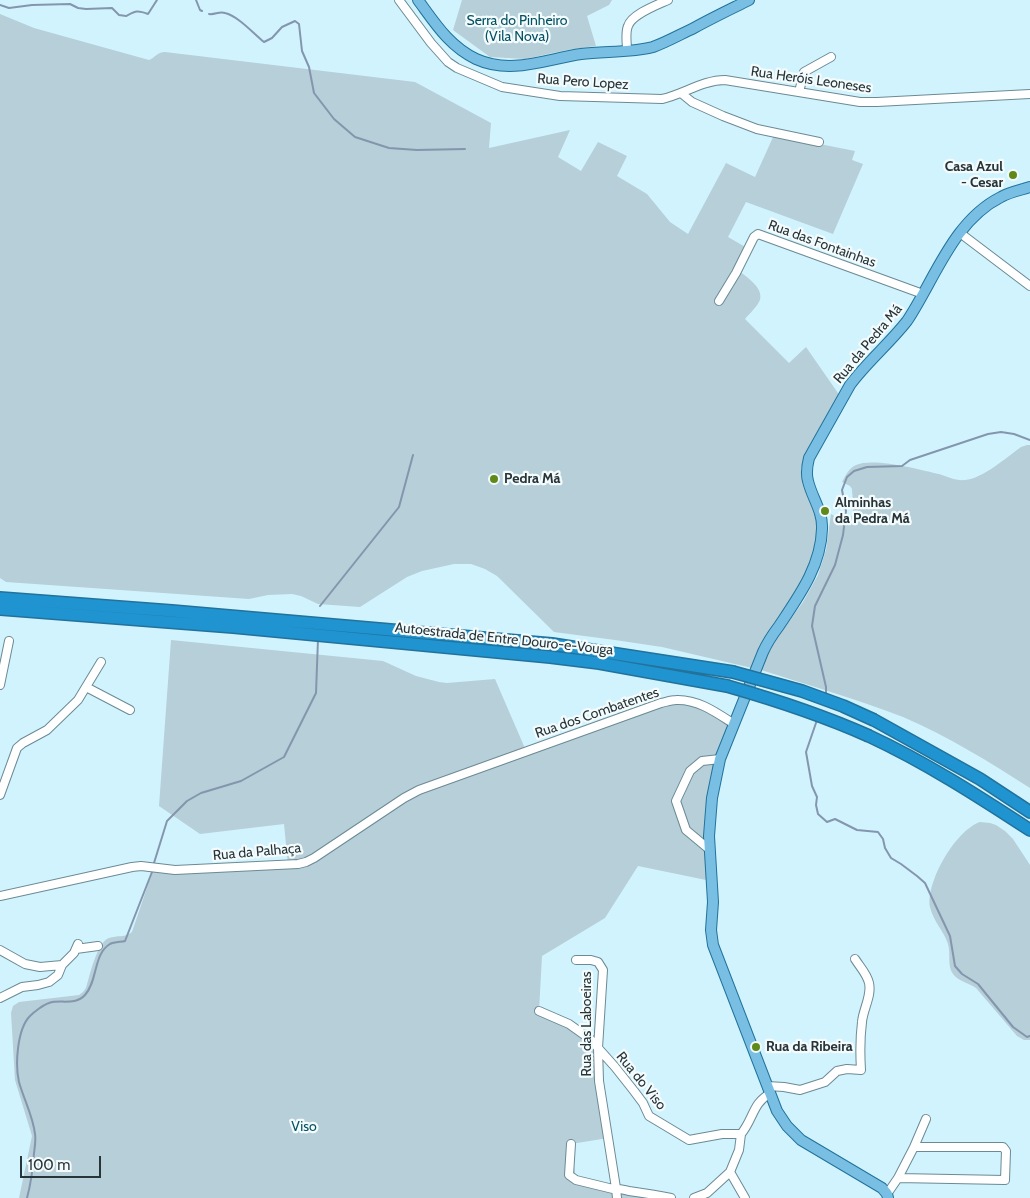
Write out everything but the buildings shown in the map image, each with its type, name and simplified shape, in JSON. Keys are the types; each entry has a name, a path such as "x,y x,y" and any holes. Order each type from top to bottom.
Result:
{"highway":[{"name":"Autoestrada de Entre Douro-e-Vouga","path":"0,598 552,644 733,672 802,691 874,720 980,779 1030,812"},
{"name":"Autoestrada de Entre Douro-e-Vouga","path":"0,608 233,627 550,657 599,663 727,686 802,708 837,721 898,749 966,788 1030,830"}],"main road":[{"path":"418,0 440,32 463,52 494,64 512,66 580,54 652,47 749,0"},
{"name":"Rua da Pedra Má","path":"734,724 766,646 802,591 817,557 822,524 819,507 808,481 809,458 850,385 900,330 912,313 944,256 960,233 984,208 1001,197 1030,187"},
{"path":"734,724 720,759 712,798 709,836 713,902 711,930 713,945 777,1111 787,1126 801,1140 882,1188 888,1196"}],"street":[{"name":"Rua Pero Lopez","path":"399,0 431,43 448,62 457,68 502,87 560,96 657,99 681,93"},
{"path":"627,50 626,34 632,19 640,13 668,0"},
{"path":"799,92 804,72 831,57"},
{"name":"Rua Heróis Leoneses","path":"681,93 714,80 725,80 860,102 1030,94"},
{"path":"681,93 692,102 757,129 819,142"},
{"path":"960,233 1030,286"},
{"name":"Rua das Fontainhas","path":"719,301 754,237 758,234 923,294"},
{"path":"0,685 9,642"},
{"path":"0,793 16,748 47,730 78,700 101,662"},
{"path":"86,687 130,710"},
{"name":"Rua dos Combatentes","path":"494,763 661,703 676,700 694,702 712,710 734,724"},
{"path":"710,850 686,830 676,801 690,771 702,761 720,759"},
{"name":"Rua da Palhaça","path":"0,896 141,866 175,870 298,864 306,862 419,790 494,763"},
{"path":"0,998 22,987 49,982 58,975 62,965 74,953 77,946 98,946"},
{"path":"0,950 26,964 40,967 62,965"},
{"path":"694,1198 706,1193 730,1172 740,1150 741,1134 747,1127 754,1109 769,1090 784,1087 800,1090 825,1082 838,1071 848,1069 860,1070 862,1020 870,991 866,974 855,959"},
{"name":"Rua das Laboeiras","path":"576,960 598,962 603,970 598,1048 599,1081 617,1198"},
{"name":"Rua do Viso","path":"539,1011 569,1024 590,1039 634,1091 643,1103 649,1116 672,1131 688,1140 722,1134 741,1134"},
{"path":"888,1196 914,1147 926,1118"},
{"path":"571,1144 569,1175 576,1180 613,1189 671,1198"},
{"path":"898,1178 1005,1180 1006,1151 1003,1147 914,1147"},
{"path":"730,1172 745,1198"}],"green space":[{"name":"Serra do Pinheiro (Vila Nova)","path":"462,0 612,0 609,5 587,16 596,46 525,59 490,57 453,30"},
{"path":"0,14 34,28 149,60 165,52 415,82 491,123 489,148 570,130 558,157 581,171 598,142 627,156 617,176 647,194 670,222 688,234 726,163 755,177 774,135 855,151 852,160 863,164 833,234 746,202 728,237 747,248 736,269 756,286 760,295 759,303 745,319 789,363 806,347 840,396 801,468 801,473 813,501 817,522 815,546 811,561 752,668 662,647 554,632 497,576 471,564 454,564 422,571 407,577 360,607 318,604 292,594 268,595 249,599 6,582 0,578"},
{"path":"1030,445 1030,788 984,759 920,724 850,698 761,670 773,644 803,602 818,575 826,550 831,514 840,518 848,519 851,517 852,489 842,482 851,468 864,463 885,463 965,480 979,476 1002,462 1021,447"},
{"name":"Viso","path":"171,640 383,661 416,676 447,683 495,679 527,753 661,703 694,702 734,724 712,798 711,881 638,866 605,918 542,956 539,1011 569,1024 598,1048 608,1138 571,1144 576,1180 656,1198 19,1198 32,1136 15,1080 11,1013 13,1006 19,1002 79,995 83,992 98,952 105,941 112,937 127,935 132,932 153,870 288,865 284,824 200,834 159,806"},
{"path":"980,822 996,825 1005,831 1013,839 1030,865 1030,1040 1024,1040 1017,1036 976,988 953,974 950,967 948,944 930,907 933,884 944,858 962,835"}],"waterway":[{"path":"0,5 9,8 70,4 86,9 112,8 119,15 126,16 137,12 148,14 157,0"},
{"path":"196,0 202,11"},
{"path":"209,14 223,13 230,15 240,21 264,42 272,38 282,27 295,21 299,24 302,51 309,67 314,93 334,119 355,137 389,148 417,150 465,149"},
{"path":"826,694 812,626 815,606 835,565 843,535 846,511 842,490 847,477 854,471 867,467 902,466 910,460 988,434 1001,432 1014,434 1030,440"},
{"path":"320,606 399,507 413,455"},
{"path":"154,863 167,821 187,801 201,793 241,781 284,757 316,693 318,639"},
{"path":"817,720 806,752 812,786 817,797 818,814 827,822 835,819 857,830 878,832 891,858 925,883 950,936 955,966 962,974 978,984 1013,1027 1027,1037 1030,1036"},
{"path":"27,1198 32,1175 35,1139 34,1127 18,1075 17,1057 22,1029 30,1016 44,1005 53,1002 77,1000 85,995 92,983 98,961 105,948 112,943 125,941 152,872"}],"place":[{"name":"Casa Azul - Cesar","path":"1013,175"},
{"name":"Pedra Má","path":"494,479"},
{"name":"Alminhas da Pedra Má","path":"825,511"},
{"name":"Rua da Ribeira","path":"756,1047"}]}
